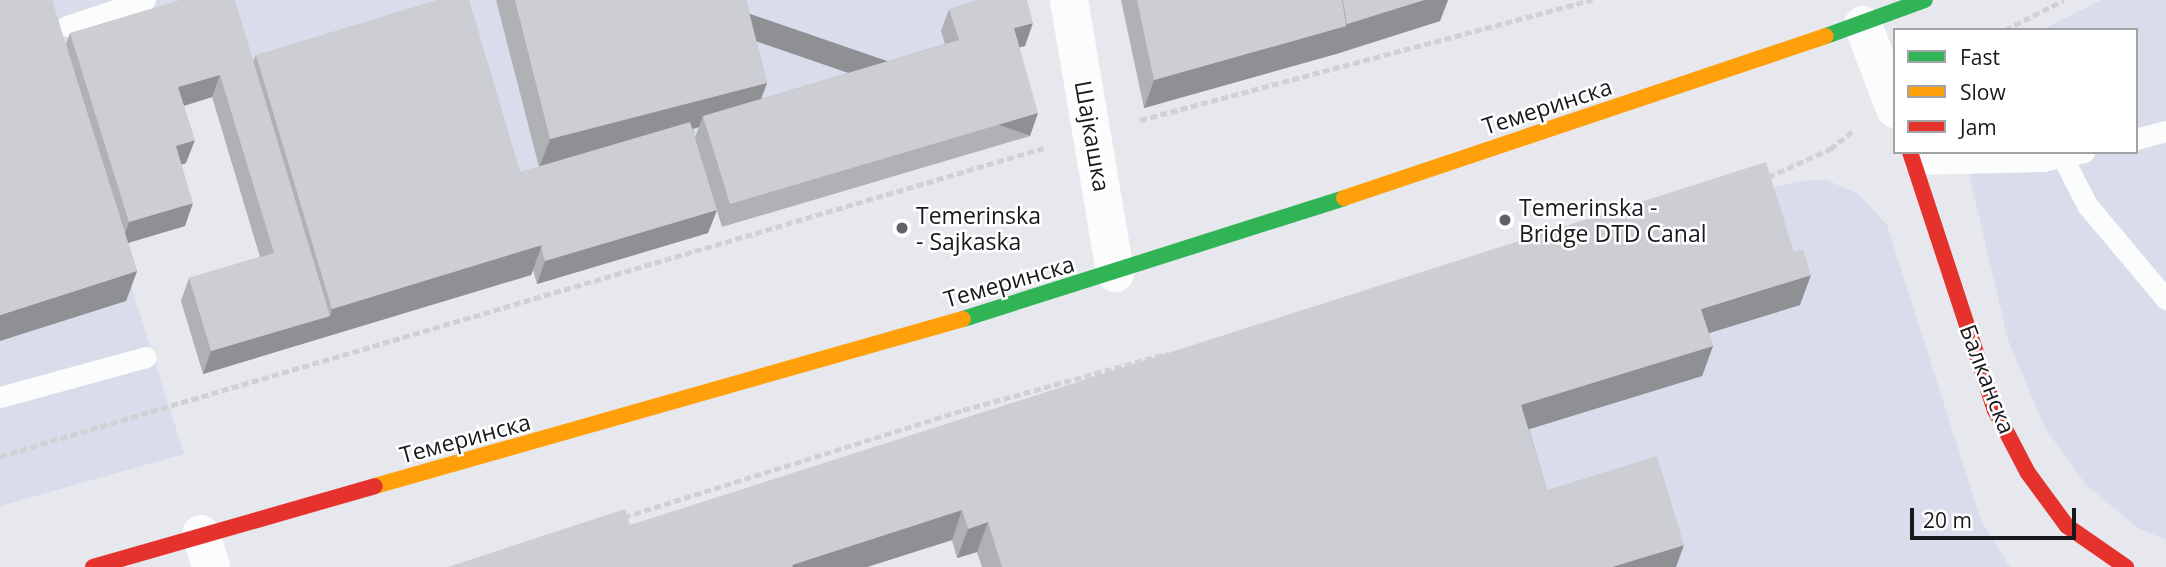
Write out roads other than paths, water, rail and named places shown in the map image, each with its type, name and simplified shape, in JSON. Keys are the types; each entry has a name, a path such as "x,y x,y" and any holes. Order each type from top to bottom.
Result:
{"main road":[{"name":"Темеринска","path":"93,567 206,551 737,386 1115,273 1863,25 1914,2"},
{"name":"Балканска","path":"1913,158 1995,410 2028,473 2067,526 2126,567"}],"street":[{"name":"Шајкашка","path":"1069,0 1115,273"},
{"path":"1863,25 1893,104"}],"lane":[{"path":"67,26 145,0"},
{"path":"2138,138 2166,131"},
{"path":"1913,158 2063,158 2077,154"},
{"path":"2063,158 2087,205 2166,299"},
{"path":"0,397 146,357"}],"place":[{"name":"Temerinska - Bridge DTD Canal","path":"1505,220"},
{"name":"Temerinska - Sajkaska","path":"902,228"}]}
